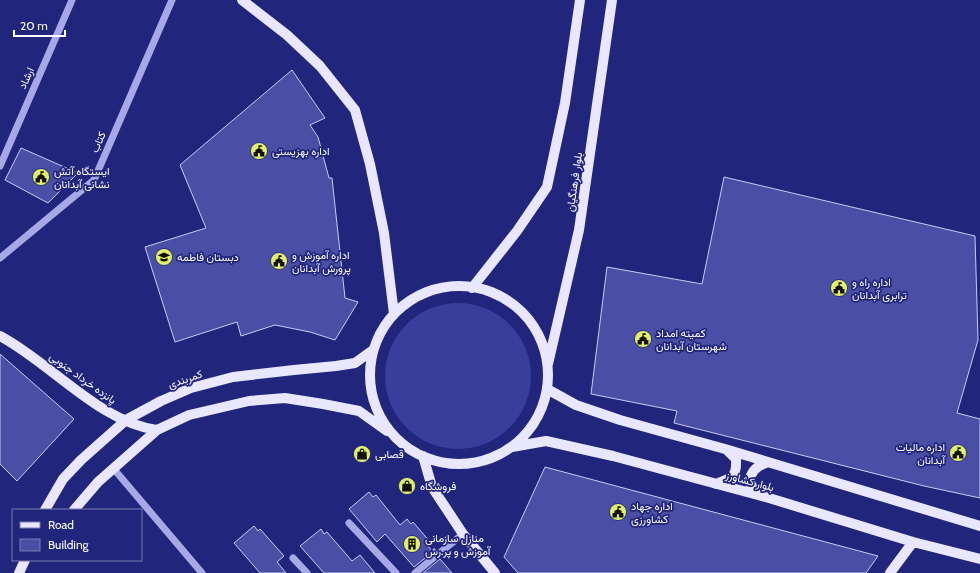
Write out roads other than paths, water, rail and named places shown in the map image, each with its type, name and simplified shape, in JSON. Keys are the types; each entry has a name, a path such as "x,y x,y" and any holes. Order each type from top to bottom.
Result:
{"main road":[{"path":"472,288 517,231 547,187 565,103 580,0"},
{"name":"بلوار فرهنگیان","path":"547,366 579,230 612,0"},
{"path":"246,1 287,35 320,66 355,110 370,164 384,233 394,314"},
{"path":"451,287 472,288 494,294 508,302 514,306 530,323 542,343 547,366 547,389 540,411 536,418 528,431 512,447 491,458 468,464 445,463 423,456 408,448 383,422 375,405 370,381 370,368 373,350 385,324 394,314 410,301 430,291 451,287"},
{"name":"پانزده خرداد جنوبی","path":"0,336 14,343 47,366 100,408 139,426 157,430"},
{"name":"کمربندی","path":"46,509 63,479 81,460 126,420 161,401 191,388 233,377 355,363 373,350"},
{"name":"بلوار کشاورز","path":"547,389 576,405 620,420 725,449 980,526"},
{"path":"75,509 98,482 157,430 189,415 249,401 286,398 359,411 395,436"},
{"name":"بلوار کشاورز","path":"512,447 546,441 612,456 768,498 913,542 980,559"},
{"path":"716,484 730,479 736,471 736,459 725,449"},
{"path":"423,456 432,487 463,534 495,573"},
{"path":"768,462 758,466 751,472 748,481 754,490 768,498"},
{"path":"890,573 913,542"},
{"path":"19,573 25,561"}],"street":[{"name":"ارشاد","path":"0,166 72,0"},
{"name":"کتاب","path":"0,258 94,180 172,0"},
{"path":"113,468 202,573"},
{"path":"349,524 396,573"},
{"path":"414,573 463,534"},
{"path":"293,558 307,573"}],"place":[{"name":"اداره بهزیستی","path":"259,151"},
{"name":"ایستگاه آتش نشانی آبدانان","path":"41,177"},
{"name":"دبستان فاطمه","path":"164,257"},
{"name":"اداره آموزش و پرورش آبدانان","path":"279,261"},
{"name":"اداره راه و ترابری آبدانان","path":"839,288"},
{"name":"کمیته امداد شهرستان آبدانان","path":"643,339"},
{"name":"اداره مالیات آبدانان","path":"958,453"},
{"name":"قصابی","path":"362,454"},
{"name":"فروشگاه","path":"407,486"},
{"name":"اداره جهاد کشاورزی","path":"618,512"},
{"name":"منازل سازمانی آموزش و پر.رش","path":"412,544"}]}
